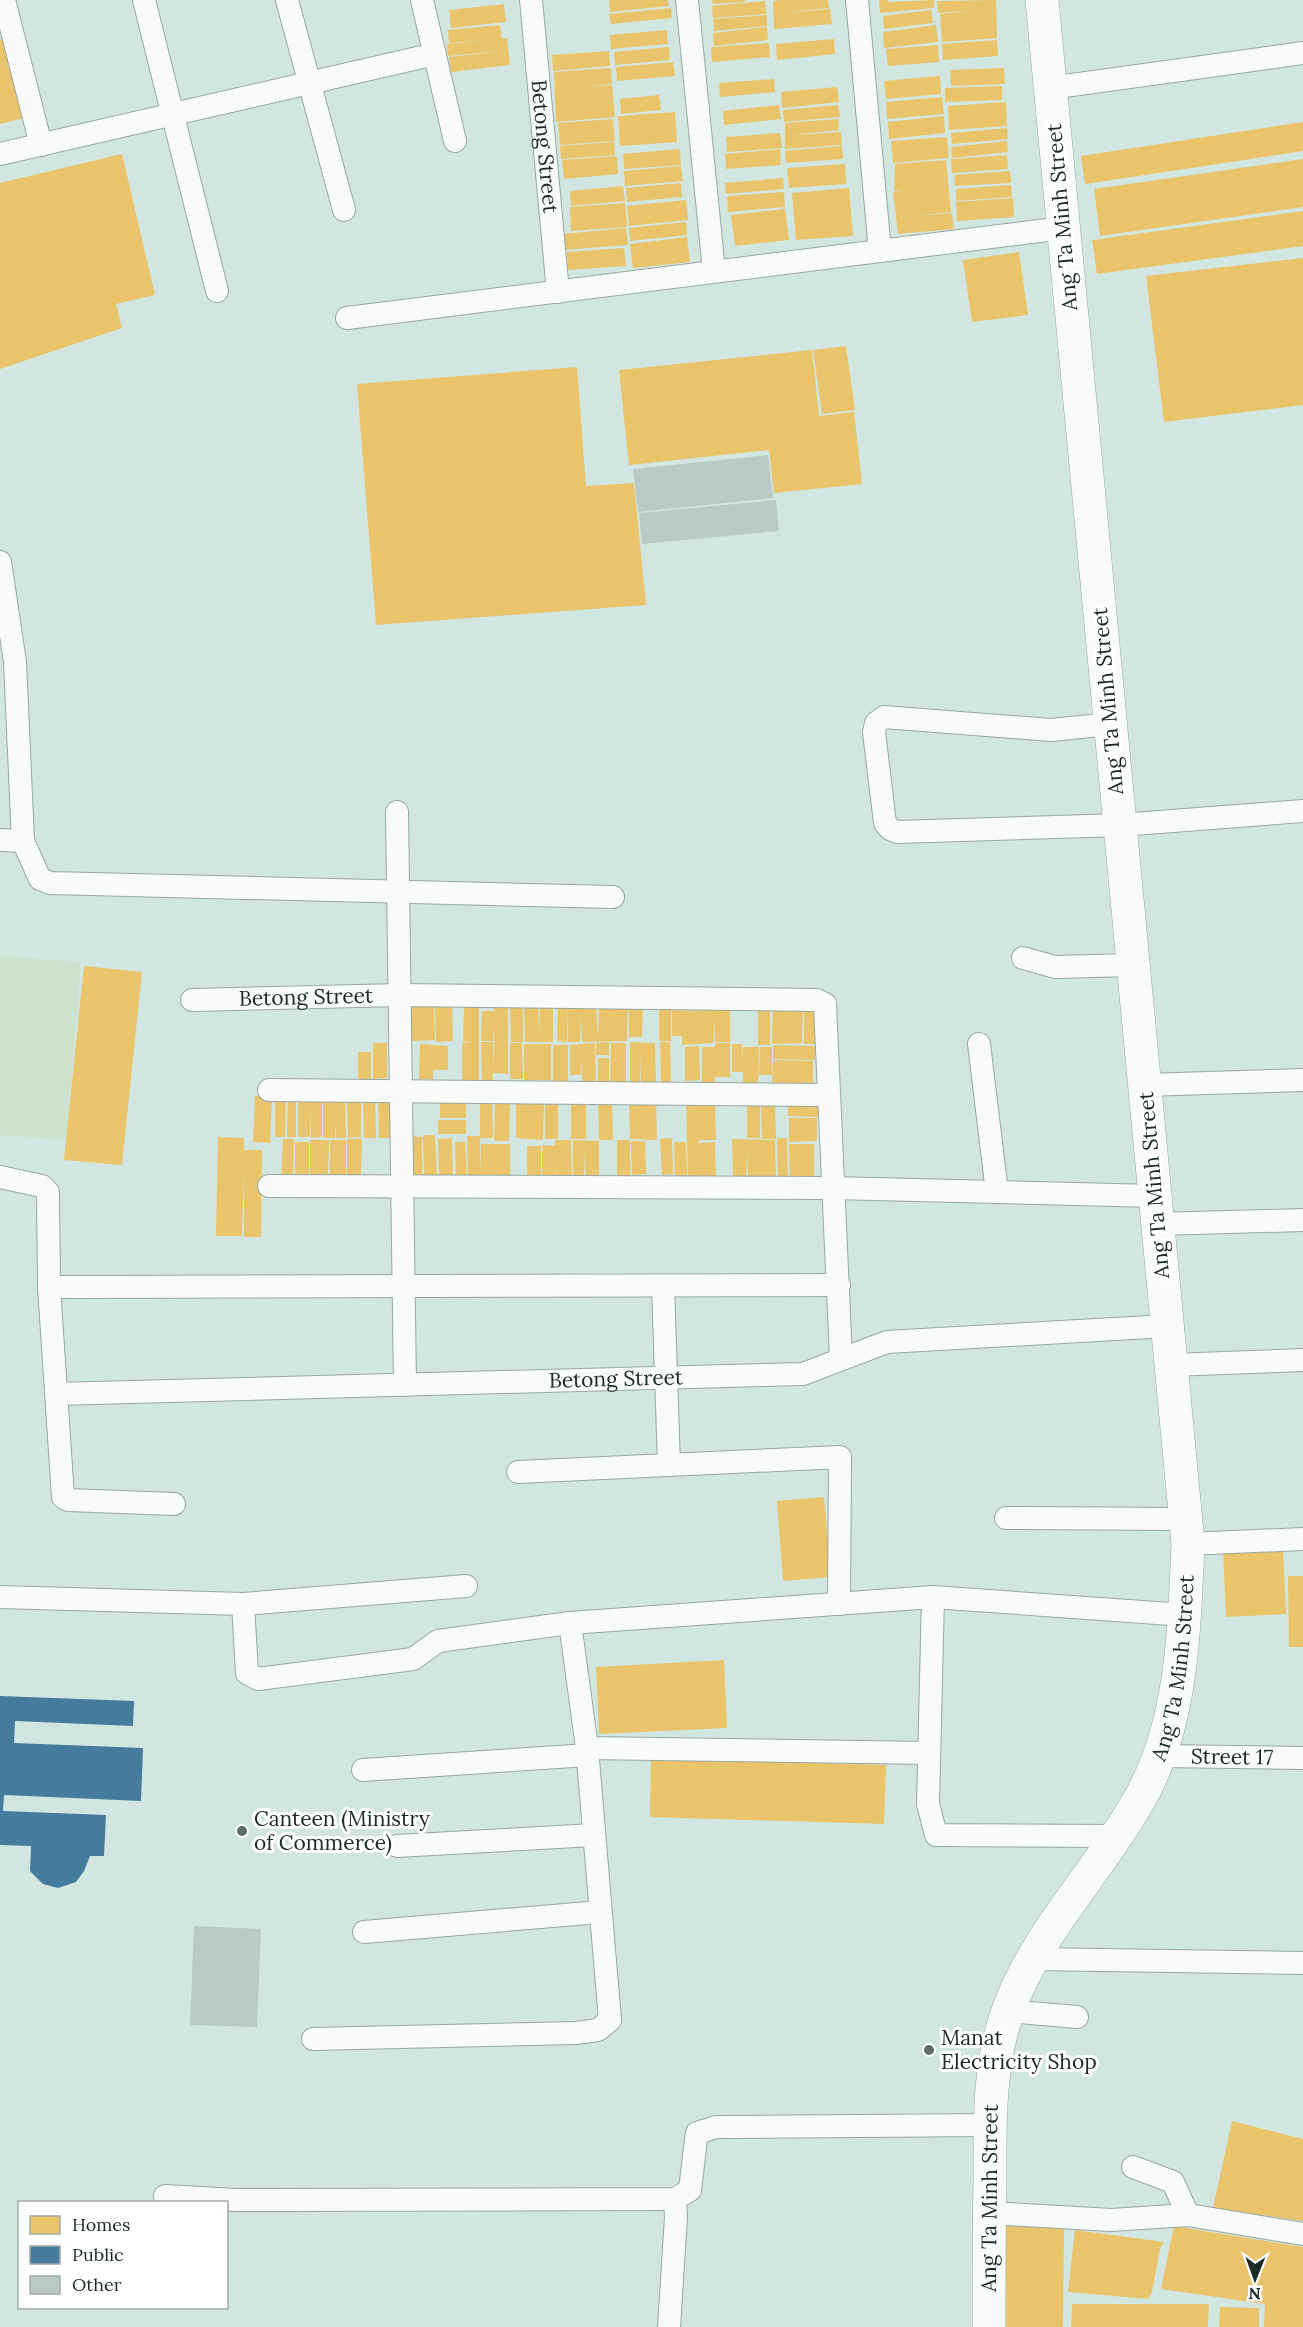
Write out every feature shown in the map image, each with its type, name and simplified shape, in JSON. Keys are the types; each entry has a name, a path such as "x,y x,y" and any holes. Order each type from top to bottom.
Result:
{"street":[{"path":"4,0 41,145"},
{"path":"144,0 175,114 217,291"},
{"path":"287,0 344,210"},
{"path":"422,0 455,141"},
{"name":"Betong Street","path":"531,0 558,292"},
{"path":"687,0 714,271"},
{"path":"857,0 880,251"},
{"name":"Ang Ta Minh Street","path":"989,2327 990,2125 996,2054 1008,2011 1033,1959 1118,1836 1140,1798 1160,1756 1174,1702 1185,1615 1187,1531 1042,0"},
{"path":"1050,88 1303,53"},
{"path":"0,154 435,54"},
{"path":"347,318 1063,228"},
{"path":"0,562 15,662 23,841 40,879 50,883 613,897"},
{"path":"1110,724 1051,730 884,717 876,723 874,732 885,823 890,829 897,831 1120,825 1303,812"},
{"path":"397,812 405,1385"},
{"path":"0,840 23,841"},
{"path":"1023,958 1055,967 1133,964"},
{"name":"Betong Street","path":"192,1000 400,995 817,1000 825,1004 827,1010 828,1095"},
{"path":"979,1044 997,1192"},
{"path":"1145,1085 1303,1080"},
{"path":"269,1090 828,1095 841,1359"},
{"path":"0,1177 42,1186 48,1192 49,1287 63,1497 68,1500 174,1504"},
{"path":"269,1186 832,1188 997,1192 1156,1210 1303,1220"},
{"path":"49,1287 839,1285"},
{"path":"663,1286 669,1465"},
{"name":"Betong Street","path":"56,1394 803,1374 887,1342 1167,1326"},
{"path":"1171,1365 1303,1360"},
{"path":"518,1472 840,1457 839,1604"},
{"path":"1006,1518 1303,1539"},
{"path":"0,1597 243,1604 465,1586"},
{"path":"933,1597 928,1804 936,1835 1118,1836"},
{"path":"243,1604 247,1673 258,1679 413,1659 438,1641 570,1623 933,1597 1185,1615"},
{"path":"313,2040 576,2033 598,2030 610,2020 587,1751 570,1623"},
{"path":"363,1770 587,1751 929,1754"},
{"name":"Street 17","path":"1160,1756 1303,1758"},
{"path":"397,1845 594,1835"},
{"path":"364,1932 600,1912"},
{"path":"1033,1959 1303,1963"},
{"path":"1008,2011 1077,2018"},
{"path":"165,2196 236,2200 675,2199 690,2190 697,2133 702,2130 716,2127 990,2125"},
{"path":"1133,2168 1173,2182 1188,2215"},
{"path":"669,2327 676,2217 675,2199"},
{"path":"990,2213 1111,2220 1188,2215 1303,2234"}],"green space":[{"path":"0,956 81,962 67,1140 0,1135"}],"building: Homes":[{"path":"609,0 668,0 669,6 610,12"},
{"path":"712,0 745,0 745,2 713,4"},
{"path":"828,0 829,8 780,13 830,9 832,24 774,29 773,1"},
{"path":"879,0 888,0 888,2 934,0 934,8 880,13"},
{"path":"996,0 997,38 942,42 940,14 968,11 938,13 937,1"},
{"path":"765,1 766,14 713,18 712,6"},
{"path":"504,4 506,22 451,28 449,10"},
{"path":"671,8 672,18 611,24 609,14"},
{"path":"931,10 933,23 884,29 883,16"},
{"path":"767,15 767,26 714,31 713,19"},
{"path":"500,25 502,39 507,38 510,65 451,72 449,57 503,51 448,56 447,44 481,41 449,43 448,30"},
{"path":"936,25 938,42 884,48 883,32"},
{"path":"767,27 768,40 714,46 713,33"},
{"path":"667,30 668,44 611,49 610,35"},
{"path":"4,39 24,118 0,124 0,40"},
{"path":"834,39 835,54 777,60 776,44"},
{"path":"997,40 998,56 943,60 942,44"},
{"path":"769,43 770,57 712,62 711,47"},
{"path":"938,45 939,62 888,66 886,49"},
{"path":"669,47 670,60 615,65 614,52"},
{"path":"609,51 610,66 553,71 552,55"},
{"path":"673,62 675,76 617,81 616,67"},
{"path":"611,68 612,84 585,87 612,85 615,117 556,122 554,72"},
{"path":"1004,68 1005,84 951,86 950,70"},
{"path":"940,76 941,94 886,99 884,81"},
{"path":"774,79 775,92 720,97 719,83"},
{"path":"1002,86 1002,100 945,102 945,88"},
{"path":"837,87 839,102 782,108 781,92"},
{"path":"659,95 661,110 621,114 620,99"},
{"path":"942,97 944,114 887,119 886,102"},
{"path":"1006,102 1007,126 949,130 948,106"},
{"path":"779,105 781,119 724,125 723,111"},
{"path":"838,105 840,117 784,122 783,110"},
{"path":"675,112 677,142 620,146 618,116"},
{"path":"944,116 945,133 889,139 888,122"},
{"path":"613,119 615,141 560,145 558,123"},
{"path":"838,119 839,130 790,135 841,132 842,145 785,149 785,123"},
{"path":"1303,122 1303,151 1085,184 1081,156"},
{"path":"1007,128 1008,139 952,144 951,133"},
{"path":"780,133 782,148 727,152 726,137"},
{"path":"947,137 949,158 893,163 891,141"},
{"path":"1007,141 1008,152 952,158 951,147"},
{"path":"614,142 615,155 561,159 560,146"},
{"path":"842,146 843,159 786,163 785,151"},
{"path":"680,149 681,165 624,169 623,154"},
{"path":"780,149 781,165 726,169 725,154"},
{"path":"122,154 155,295 116,304 122,328 0,369 0,183"},
{"path":"1007,155 1008,169 952,173 951,159"},
{"path":"617,156 618,174 564,179 562,160"},
{"path":"1303,159 1303,207 1100,236 1094,189"},
{"path":"946,160 951,212 916,216 952,213 954,229 898,234 893,192 902,191 894,191 895,164"},
{"path":"845,164 846,184 789,188 787,168"},
{"path":"681,166 683,181 625,186 624,171"},
{"path":"1010,171 1011,183 955,186 954,175"},
{"path":"783,178 784,189 726,194 725,183"},
{"path":"681,183 682,197 627,202 626,188"},
{"path":"1011,185 1012,197 956,201 956,189"},
{"path":"623,186 625,201 571,206 570,191"},
{"path":"849,188 853,236 796,240 792,193"},
{"path":"784,192 785,207 728,212 727,196"},
{"path":"1013,198 1014,217 957,221 956,202"},
{"path":"686,200 688,220 629,226 627,206"},
{"path":"625,203 627,227 571,231 570,207"},
{"path":"785,209 789,240 735,246 731,215"},
{"path":"1303,211 1303,246 1097,274 1092,240"},
{"path":"686,222 687,235 630,241 629,228"},
{"path":"626,228 628,245 563,250 562,234"},
{"path":"687,237 690,262 633,268 630,244"},
{"path":"624,248 626,266 568,270 567,252"},
{"path":"1019,252 1028,315 972,322 963,260"},
{"path":"1303,258 1303,405 1164,422 1146,276"},
{"path":"846,346 855,410 822,414 813,350"},
{"path":"812,350 819,416 854,412 862,484 774,493 769,450 629,465 619,370"},
{"path":"577,367 586,486 634,483 646,605 376,625 357,384"},
{"path":"84,966 142,972 122,1165 64,1160"},
{"path":"452,1001 453,1041 436,1042 435,1002"},
{"path":"629,1001 643,1001 642,1037 629,1037"},
{"path":"628,1002 627,1041 582,1042 581,1016 580,1042 568,1042 568,1005 596,1006 598,1037 599,1004"},
{"path":"524,1003 538,1003 539,1033 540,1003 553,1003 553,1042 525,1042"},
{"path":"730,1003 730,1042 715,1042 715,1020 713,1043 682,1045 682,1036 672,1036 672,1010 700,1011 700,1008"},
{"path":"510,1004 523,1004 523,1042 511,1042"},
{"path":"558,1004 568,1005 567,1042 557,1041"},
{"path":"773,1004 803,1004 802,1043 772,1044"},
{"path":"411,1006 434,1006 435,1040 412,1041"},
{"path":"464,1006 479,1007 479,1083 462,1083 462,1043 472,1043 463,1042"},
{"path":"758,1007 770,1007 770,1045 758,1045"},
{"path":"804,1007 816,1007 816,1044 804,1044"},
{"path":"494,1008 508,1008 508,1074 493,1073 493,1081 482,1081 481,1042 493,1042 494,1067 494,1027 493,1041 481,1041 482,1011 494,1011"},
{"path":"659,1010 671,1010 671,1041 659,1041"},
{"path":"609,1042 609,1055 596,1055 596,1043"},
{"path":"630,1042 655,1043 656,1083 641,1083 640,1053 640,1083 630,1083"},
{"path":"660,1042 670,1042 671,1082 661,1082"},
{"path":"373,1043 387,1043 387,1078 373,1079"},
{"path":"510,1043 522,1043 523,1079 510,1079"},
{"path":"595,1043 596,1084 582,1084 582,1060 581,1075 570,1075 570,1045"},
{"path":"611,1043 626,1043 626,1084 610,1084"},
{"path":"715,1043 730,1043 730,1077 715,1077 715,1083 702,1083 702,1047 715,1047"},
{"path":"420,1044 448,1046 448,1070 433,1070 433,1079 419,1079"},
{"path":"524,1044 551,1044 551,1080 524,1080"},
{"path":"732,1044 742,1044 742,1061 743,1047 759,1047 758,1087 743,1087 743,1072 732,1072"},
{"path":"553,1045 568,1045 568,1082 553,1082"},
{"path":"773,1045 815,1046 815,1060 773,1059"},
{"path":"699,1046 700,1080 685,1081 685,1047"},
{"path":"760,1047 772,1047 772,1075 759,1075"},
{"path":"358,1052 371,1052 371,1082 358,1082"},
{"path":"598,1058 609,1058 609,1083 598,1083"},
{"path":"773,1060 813,1061 813,1087 772,1086"},
{"path":"298,1092 311,1092 310,1102 322,1102 322,1137 311,1138 311,1105 310,1137 298,1137"},
{"path":"275,1094 286,1094 285,1137 275,1137"},
{"path":"288,1094 296,1094 296,1137 287,1137"},
{"path":"323,1095 345,1095 346,1138 336,1138 335,1123 335,1138 323,1138"},
{"path":"347,1095 361,1095 361,1137 348,1138"},
{"path":"363,1095 375,1095 376,1138 364,1138"},
{"path":"255,1096 272,1097 270,1143 253,1142"},
{"path":"378,1096 392,1096 393,1138 379,1138"},
{"path":"656,1098 657,1140 630,1139 629,1101"},
{"path":"440,1099 466,1099 466,1118 440,1118"},
{"path":"495,1099 510,1100 509,1141 494,1141"},
{"path":"747,1099 760,1100 760,1138 747,1138"},
{"path":"545,1100 558,1100 558,1139 545,1139"},
{"path":"788,1100 820,1101 820,1117 788,1116"},
{"path":"492,1101 493,1138 480,1138 480,1102"},
{"path":"516,1101 544,1101 543,1140 516,1138"},
{"path":"598,1101 612,1101 613,1140 599,1140"},
{"path":"686,1101 715,1101 716,1140 699,1140 699,1143 715,1142 716,1178 688,1179"},
{"path":"775,1101 776,1139 762,1139 761,1102"},
{"path":"571,1102 586,1102 586,1139 571,1139"},
{"path":"789,1118 817,1118 817,1141 789,1142"},
{"path":"438,1120 466,1120 466,1134 438,1134"},
{"path":"423,1135 435,1135 437,1175 424,1176"},
{"path":"409,1136 422,1137 422,1175 409,1175"},
{"path":"467,1136 480,1136 480,1176 481,1144 510,1144 510,1179 468,1182"},
{"path":"218,1137 244,1138 244,1150 262,1150 261,1237 244,1237 244,1172 242,1236 216,1236"},
{"path":"452,1138 453,1180 439,1180 438,1139"},
{"path":"672,1138 673,1174 662,1175 660,1139"},
{"path":"777,1138 787,1138 788,1179 778,1179"},
{"path":"283,1139 294,1139 293,1181 281,1180"},
{"path":"347,1139 362,1139 361,1176 347,1176"},
{"path":"732,1139 775,1140 776,1178 748,1179 747,1152 746,1179 733,1179"},
{"path":"310,1140 329,1140 328,1179 310,1178"},
{"path":"330,1140 346,1140 346,1176 330,1176"},
{"path":"555,1140 571,1140 572,1179 556,1180 555,1169 555,1180 542,1180 542,1145 555,1146"},
{"path":"573,1140 599,1141 599,1180 586,1180 585,1152 584,1176 573,1176"},
{"path":"617,1140 630,1140 630,1177 617,1177"},
{"path":"631,1141 645,1141 646,1174 632,1175"},
{"path":"295,1142 309,1142 309,1182 295,1182"},
{"path":"455,1142 465,1142 467,1178 456,1179"},
{"path":"674,1142 686,1142 687,1178 675,1178"},
{"path":"789,1144 814,1144 814,1182 790,1183"},
{"path":"527,1146 541,1146 541,1180 527,1180"},
{"path":"824,1497 831,1577 783,1581 777,1501"},
{"path":"1283,1547 1286,1614 1226,1617 1223,1550"},
{"path":"1288,1576 1303,1576 1303,1647 1289,1647"},
{"path":"724,1660 727,1728 599,1734 596,1667"},
{"path":"651,1758 886,1765 884,1824 650,1817"},
{"path":"1232,2121 1303,2139 1303,2221 1213,2208"},
{"path":"1005,2226 1064,2228 1063,2327 1006,2327"},
{"path":"1174,2226 1303,2247 1303,2327 1264,2327 1265,2304 1161,2289"},
{"path":"1075,2230 1164,2242 1160,2249 1152,2292 1148,2299 1068,2292"},
{"path":"1072,2304 1209,2304 1208,2327 1071,2327"},
{"path":"1220,2307 1259,2308 1259,2327 1219,2327"}],"building: Public":[{"path":"0,1696 134,1701 133,1726 15,1721 14,1743 143,1748 141,1801 4,1795 3,1811 106,1815 104,1856 90,1856 84,1871 76,1882 58,1888 43,1884 30,1871 31,1846 0,1845"}],"building: Other":[{"path":"768,455 773,498 638,512 633,469"},
{"path":"776,500 779,531 642,544 639,513"},
{"path":"194,1926 261,1929 257,2027 190,2025"}],"place":[{"name":"Canteen (Ministry of Commerce)","path":"242,1831"},
{"name":"Manat Electricity Shop","path":"929,2050"}]}
